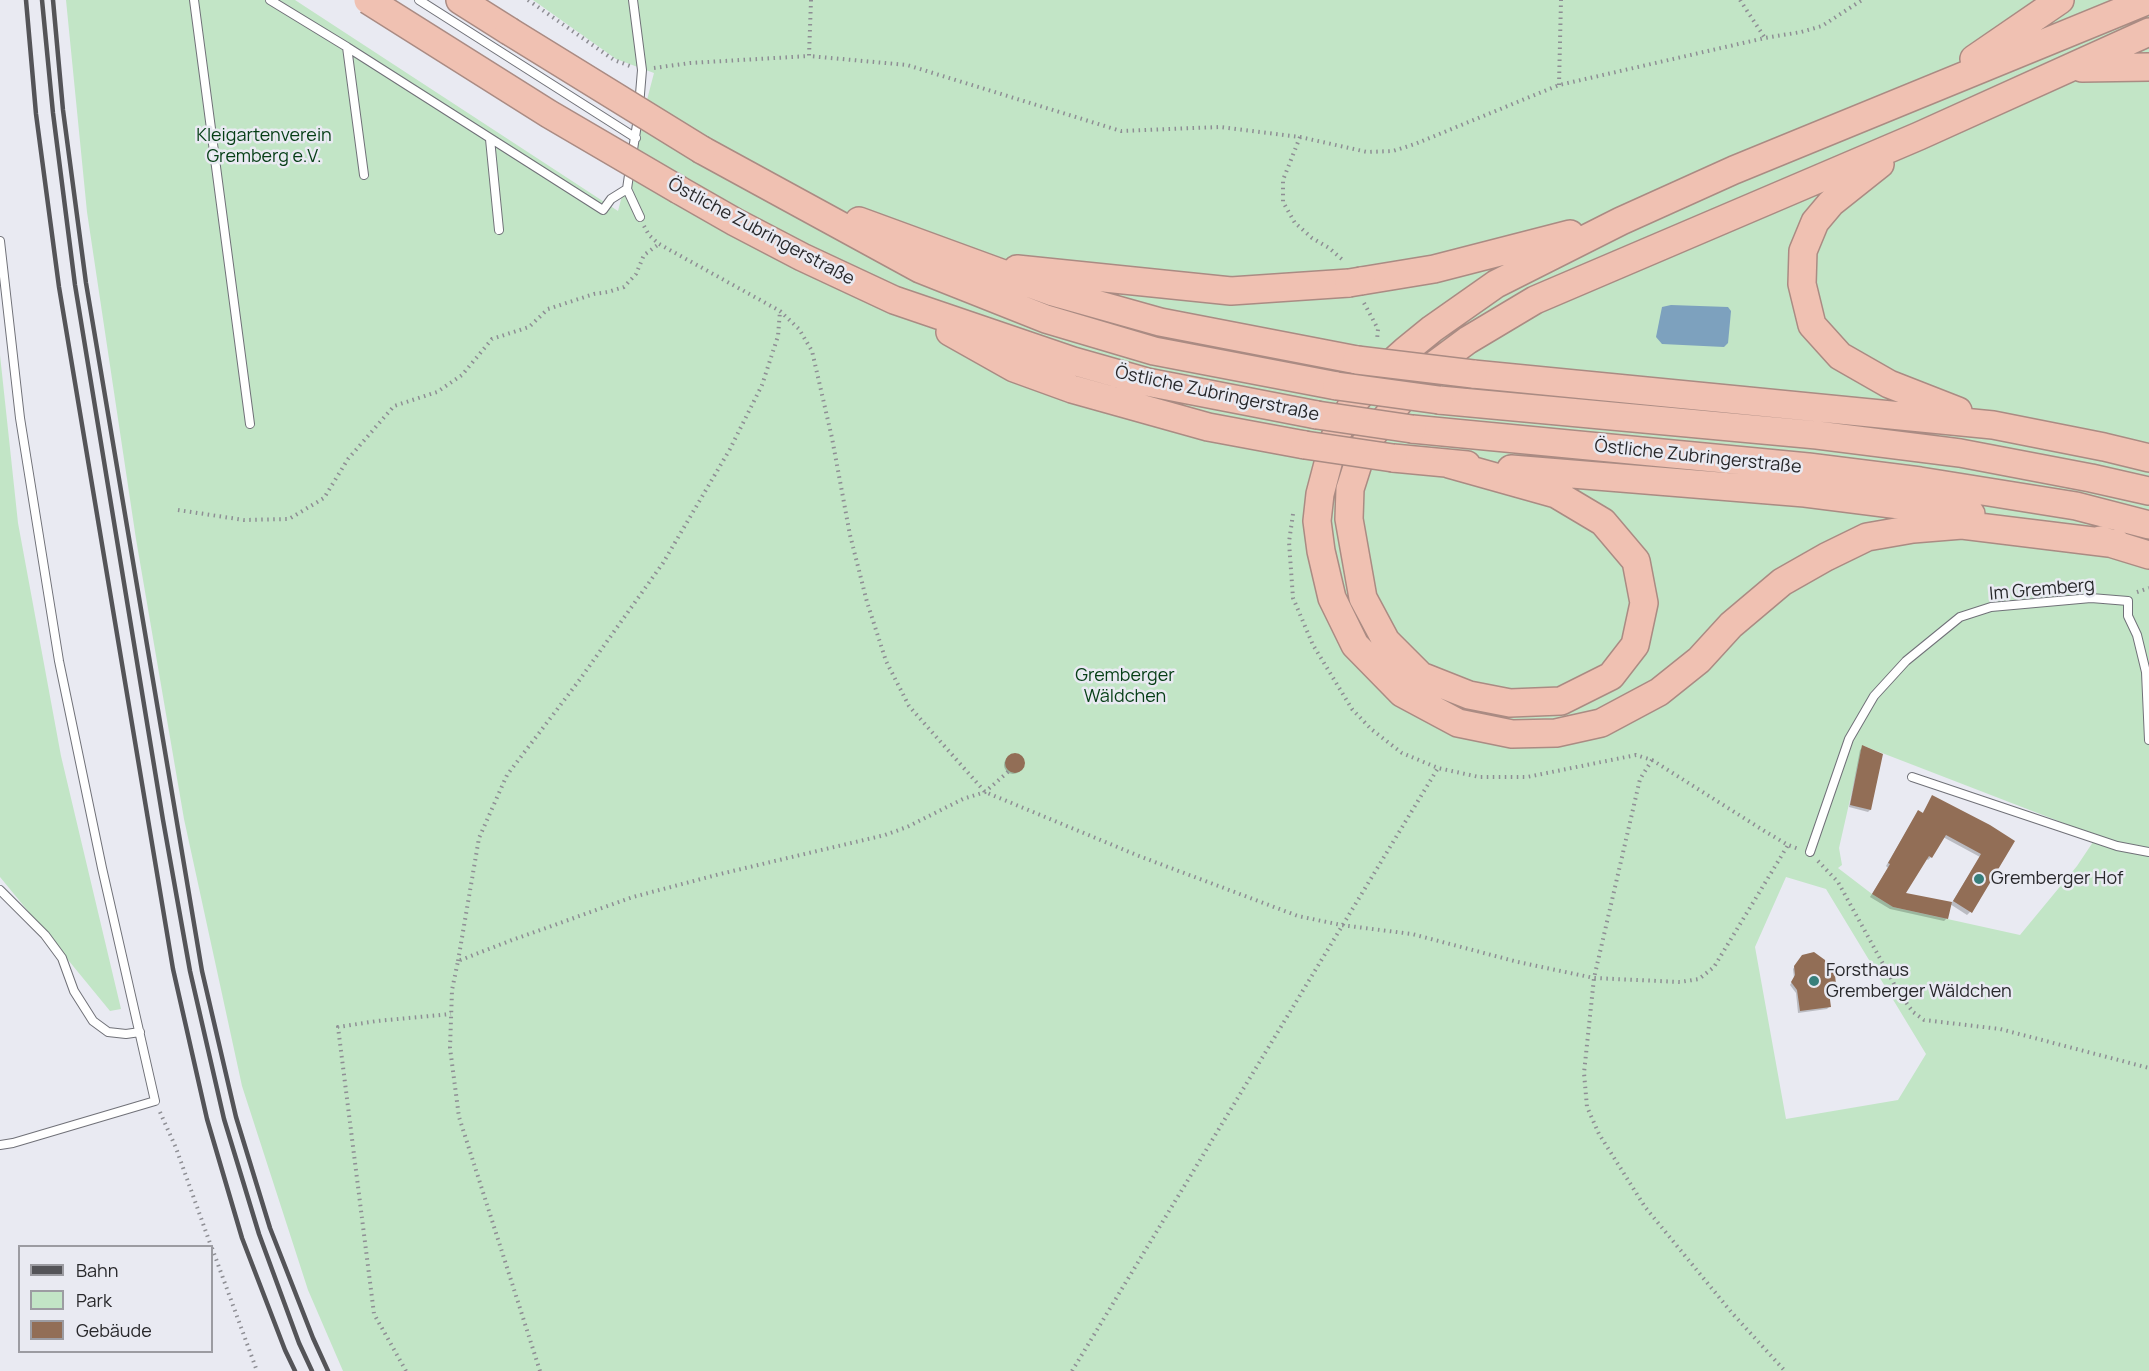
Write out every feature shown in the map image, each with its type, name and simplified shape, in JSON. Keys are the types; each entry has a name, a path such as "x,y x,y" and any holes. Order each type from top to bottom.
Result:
{"highway":[{"name":"Östliche Zubringerstraße","path":"368,0 549,114 735,222 802,257 894,300 1073,361 1148,382 1317,416 1412,429 1796,466 1920,481 2076,506 2149,525"},
{"name":"Östliche Zubringerstraße","path":"460,0 702,150 920,269 1046,319 1155,351 1337,386 1439,400 1817,435 1949,452 2149,491"},
{"path":"1928,90 2060,0"},
{"path":"2117,544 1962,525 1913,529 1867,537 1782,582 1731,625 1699,660 1659,692 1601,723 1556,733 1512,734 1458,723 1402,693 1355,645 1332,598 1321,551 1317,521 1320,494 1335,437 1353,403 1376,377 1432,329 1496,285 1621,221 1734,170 2149,0"},
{"path":"1449,464 1556,494 1603,522 1636,561 1644,603 1635,645 1611,676 1562,701 1510,703 1469,695 1421,676 1386,641 1364,597 1349,519 1350,489 1364,445 1404,396 1437,363 1468,340 1535,300 1919,136 2149,32"},
{"path":"2069,68 2149,67"},
{"path":"1919,136 1847,189 1815,222 1803,251 1802,284 1812,325 1840,356 1889,384 1993,425"},
{"path":"780,193 1053,292 1160,322 1357,360 1473,374 1993,425 2149,458"},
{"path":"983,266 1231,291 1355,282 1434,269 1621,221"},
{"path":"894,300 1014,368 1072,389 1208,427 1305,445 1394,458 1805,493 1911,505 1998,518 2117,544 2149,555"}],"lane":[{"path":"194,0 250,424"},
{"path":"270,0 603,210 611,199 627,189"},
{"path":"419,0 636,138"},
{"path":"633,0 642,70 636,138 627,189 640,218"},
{"path":"347,47 364,175"},
{"path":"490,139 499,230"},
{"path":"0,241 20,418 58,661 155,1101 0,1145"},
{"name":"Im Gremberg","path":"1810,852 1849,739 1874,696 1906,661 1960,617 1991,607 2091,598 2128,601 2128,616 2137,635 2146,672 2149,740"},
{"path":"1912,777 2117,846 2149,852"},
{"path":"0,890 45,935 62,958 74,991 93,1021 108,1032 126,1034 140,1032"}],"path":[{"path":"528,0 614,60 642,70 670,65 809,56 908,65 1121,130 1220,127 1300,137 1367,152 1393,151 1415,144 1559,85 1822,26 1862,0"},
{"path":"809,56 811,0"},
{"path":"1559,85 1561,0"},
{"path":"1740,0 1765,38"},
{"path":"640,218 649,235 659,244 780,311 799,329 812,351 850,535 867,602 886,661 909,706 986,792 1196,878 1298,916 1341,926 1412,934 1518,962 1594,978 1680,982 1699,979 1714,967 1788,845"},
{"path":"177,510 244,520 289,519 324,498 348,459 394,406 437,392 462,375 492,339 529,327 548,309 624,287 636,274 644,255 659,244"},
{"path":"540,1371 459,1117 450,1048 452,990 479,838 507,776 663,563 712,480 762,386 778,336 780,311"},
{"path":"1072,1371 1438,768 1479,777 1527,777 1636,755 1652,759 1788,845 1810,852 1838,882 1899,993 1913,1012 1924,1020 2000,1029 2149,1068"},
{"path":"1652,759 1640,779 1594,978 1584,1073 1587,1107 1599,1134 1646,1207 1732,1313 1785,1371"},
{"path":"458,961 633,897 907,827 963,799 986,792 1009,771"},
{"path":"406,1371 374,1314 338,1028 377,1021 451,1014"},
{"path":"155,1101 176,1148 210,1245"},
{"path":"213,1252 257,1371"}],"green space":[{"name":"Gremberger Wäldchen","path":"66,0 295,0 618,211 654,73 616,59 533,0 2149,0 2149,1371 343,1371 308,1290 242,1086 184,819 136,539 87,212","holes":["1864,746 2097,836 2077,866 2020,935 1893,907 1838,868 1842,865 1839,848","1786,877 1826,889 1926,1054 1898,1100 1786,1119 1755,947"]},
{"path":"0,355 18,523 61,756 121,1009 110,1011 0,877"}],"water":[{"path":"1671,305 1728,307 1731,311 1728,343 1724,347 1662,344 1656,337 1662,307"}],"building":[{"path":"1862,745 1883,754 1871,810 1850,805"},
{"path":"1015,753 1022,756 1025,763 1022,770 1015,773 1008,770 1005,763 1008,756"},
{"path":"1932,795 1990,825 2015,841 1972,913 1953,901 1981,854 1946,835 1932,858 1929,856 1906,893 1952,902 1948,919 1893,907 1872,894 1918,810 1923,813"},
{"name":"Forsthaus Gremberger Wäldchen","path":"1814,952 1825,960 1826,967 1834,966 1836,984 1828,985 1831,1007 1800,1011 1797,990 1791,982 1795,975 1794,966 1802,955"}],"railway":[{"path":"26,0 36,114 59,287 173,969 207,1119 242,1238 295,1371"},
{"path":"42,0 53,113 75,285 190,971 224,1119 259,1234 299,1343 312,1371"},
{"path":"53,0 63,110 86,283 202,971 236,1117 270,1228 328,1371"}],"place":[{"name":"Gremberger Hof","path":"1979,879"},
{"name":"Forsthaus Gremberger Wäldchen","path":"1814,981"}],"park label":[{"name":"Kleigartenverein Gremberg e.V.","path":"264,146"}]}
